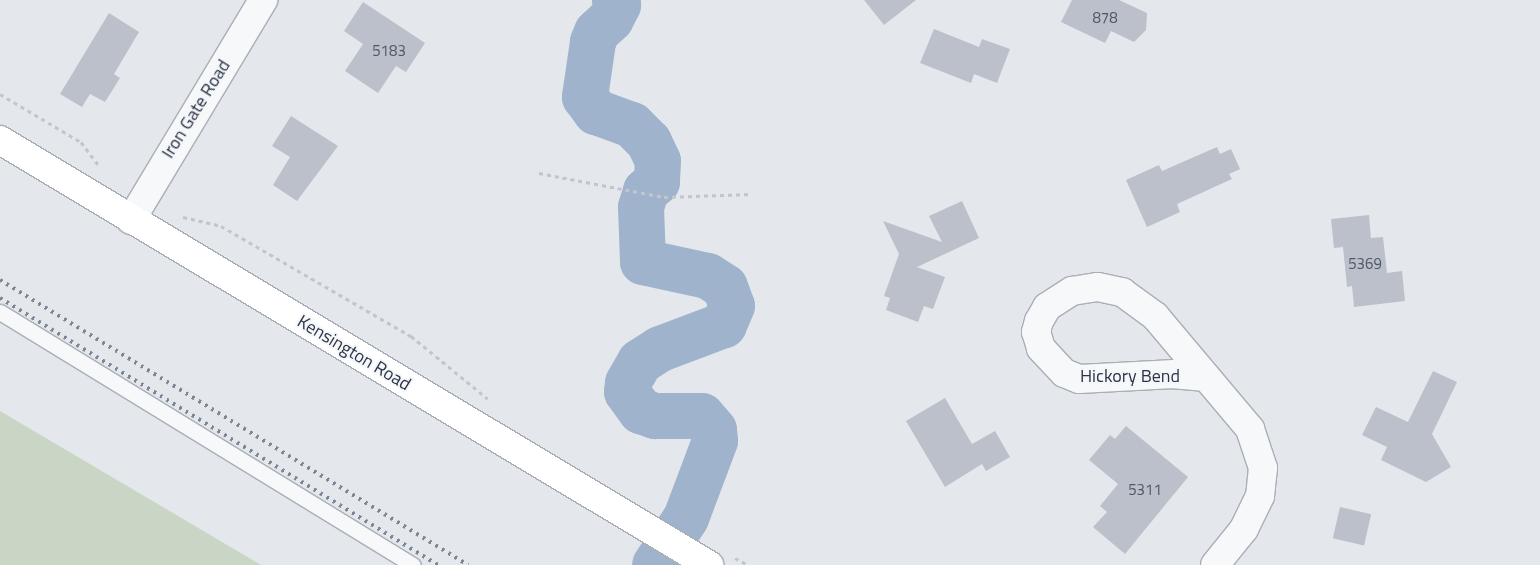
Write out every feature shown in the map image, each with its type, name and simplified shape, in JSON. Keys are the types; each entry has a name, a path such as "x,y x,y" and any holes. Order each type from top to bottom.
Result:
{"street":[{"name":"Iron Gate Road","path":"131,220 263,0"},
{"name":"Kensington Road","path":"0,140 702,561"},
{"name":"Hickory Bend","path":"1206,377 1174,374 1079,379 1064,373 1041,348 1036,332 1039,321 1047,307 1072,291 1098,287 1122,292 1155,316 1250,428 1264,468 1260,496 1244,529 1215,565"}],"lane":[{"path":"0,312 413,565"}],"path":[{"path":"0,94 81,142 104,169"},
{"path":"539,173 631,189 664,197 752,194"},
{"path":"172,215 221,226 411,336 495,405"}],"green space":[{"path":"0,411 261,565 0,565"}],"building":[{"path":"864,0 916,0 884,25"},
{"path":"1072,0 1119,0 1147,13 1146,30 1134,42 1111,31 1105,43 1061,22"},
{"path":"363,2 425,43 406,72 396,66 378,93 345,71 363,44 344,31"},
{"path":"109,13 139,32 114,74 120,78 105,102 90,94 82,107 60,94"},
{"path":"934,29 979,47 982,39 1010,49 997,83 974,74 971,83 920,63"},
{"path":"291,116 338,146 297,201 273,185 290,157 272,146"},
{"path":"1217,147 1220,154 1231,149 1240,169 1229,174 1232,179 1177,204 1180,212 1147,227 1126,180 1159,165 1162,171"},
{"path":"962,201 979,238 917,267 945,277 933,309 924,306 918,322 886,310 890,298 884,296 899,254 883,221 942,242 929,216"},
{"path":"1369,215 1371,238 1383,237 1387,273 1402,271 1405,301 1354,307 1352,286 1347,287 1343,247 1334,248 1331,219"},
{"path":"1433,371 1457,382 1432,434 1451,467 1426,482 1381,460 1387,447 1362,435 1376,407 1408,422"},
{"path":"945,398 972,444 995,431 1010,457 986,471 982,464 945,487 906,421"},
{"path":"1126,426 1188,477 1125,554 1093,527 1107,512 1100,506 1118,484 1089,460 1110,435 1115,439"},
{"path":"1340,507 1371,514 1364,545 1333,538"}],"waterway":[{"path":"615,0 618,5 611,19 597,32 593,42 585,97 596,112 632,125 649,142 658,161 657,182 646,191 641,207 643,262 708,276 725,287 732,306 724,325 660,349 640,362 628,383 627,392 641,411 655,416 702,416 714,430 715,441 686,518 655,565"}],"railway":[{"path":"0,280 468,565"},
{"path":"0,298 438,565"}]}
